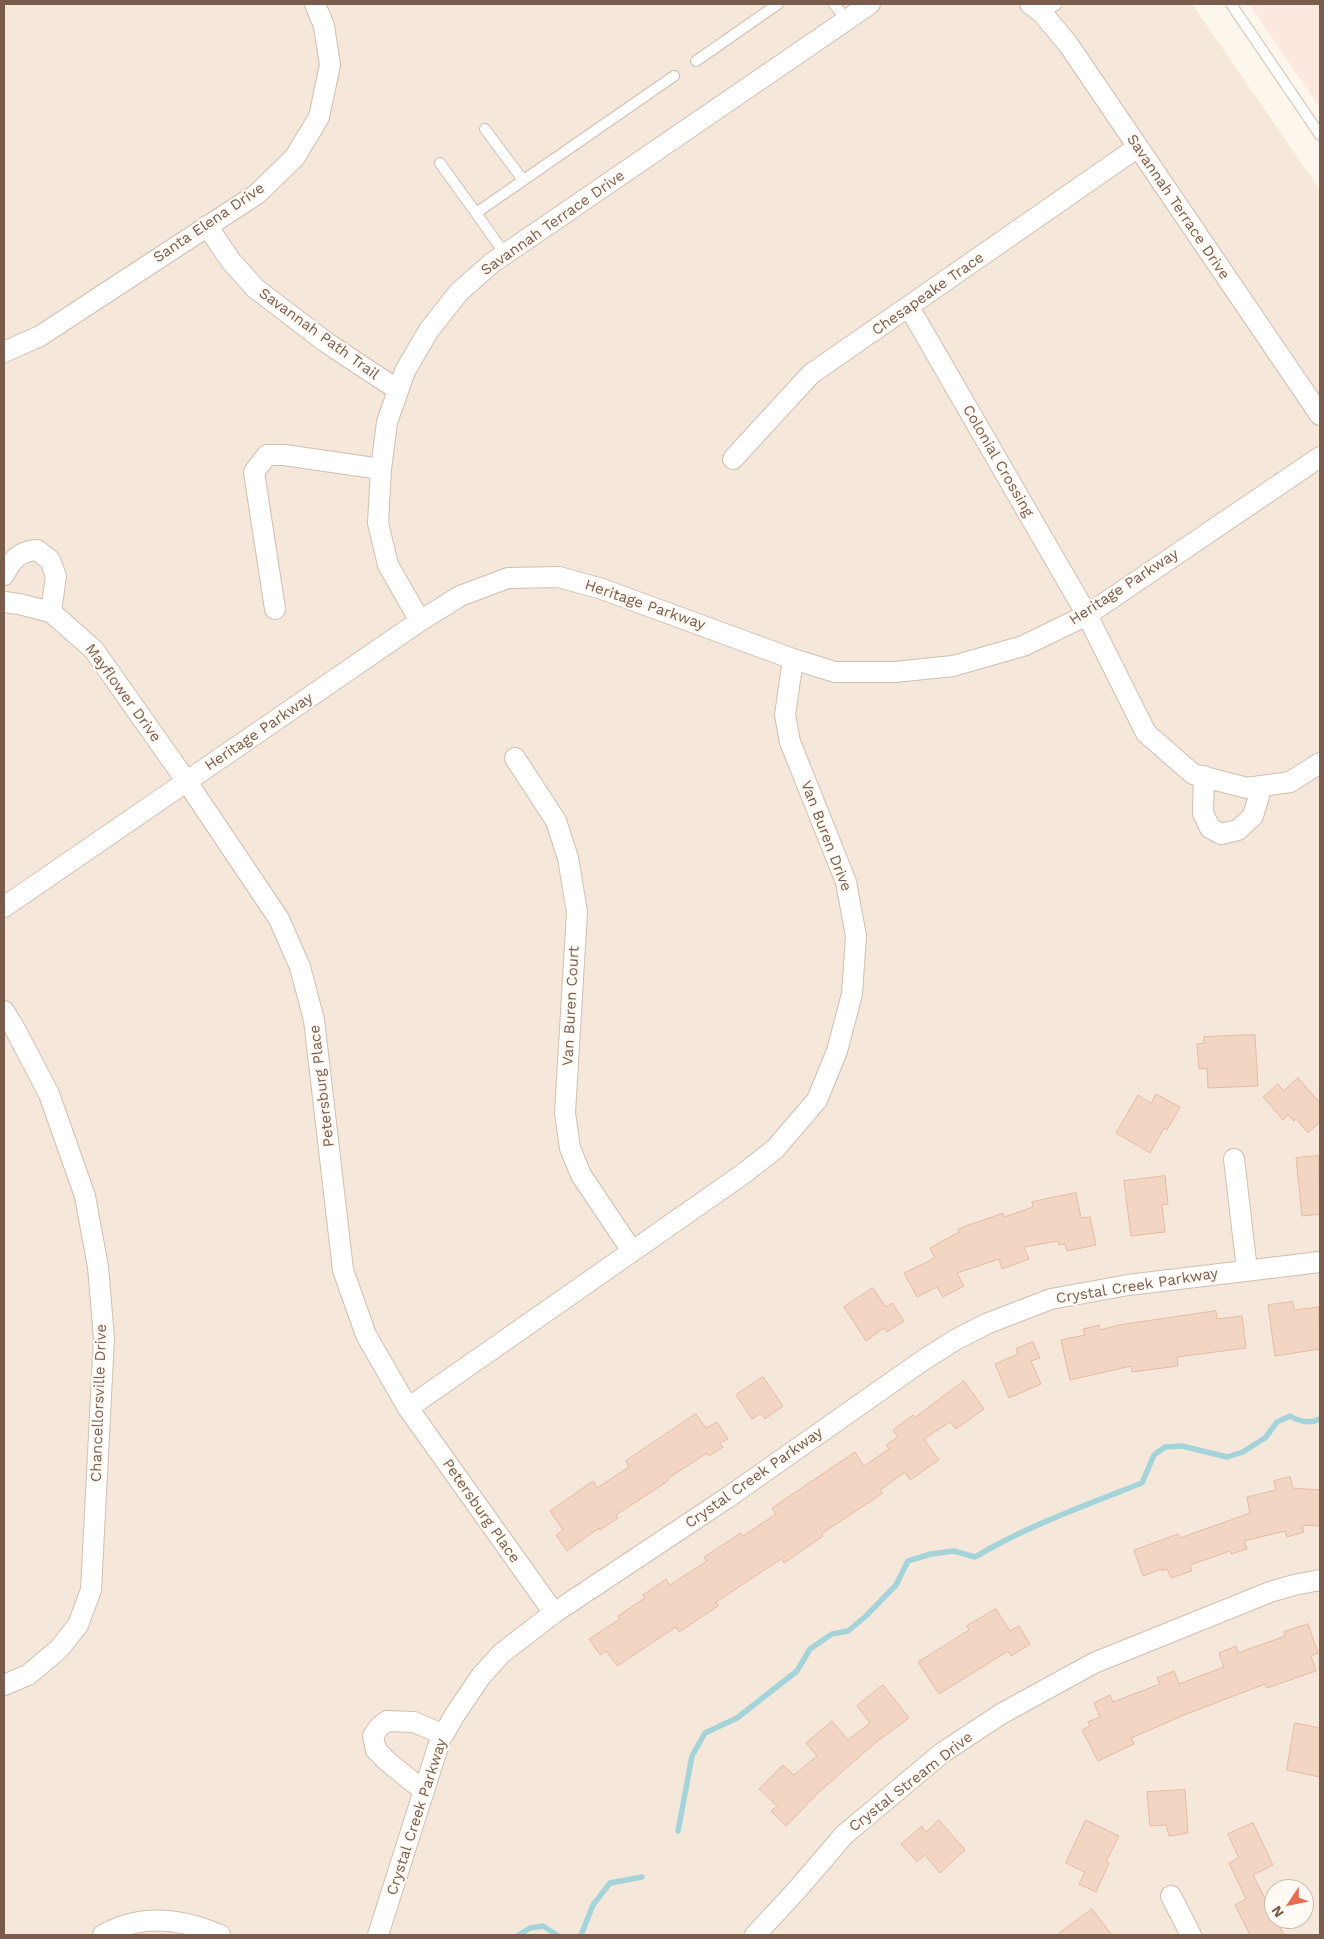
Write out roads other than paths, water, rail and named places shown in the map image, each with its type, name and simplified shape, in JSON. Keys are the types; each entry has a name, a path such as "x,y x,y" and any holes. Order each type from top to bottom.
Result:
{"street":[{"name":"Santa Elena Drive","path":"4,352 40,336 257,194 295,157 318,117 330,65 324,26 315,4"},
{"name":"Savannah Terrace Drive","path":"420,621 388,565 378,522 381,470 387,422 405,371 429,330 459,292 492,263 870,4"},
{"name":"Savannah Terrace Drive","path":"1044,7 1320,415"},
{"name":"Chesapeake Trace","path":"733,459 811,374 1138,147"},
{"name":"Savannah Path Trail","path":"207,226 231,261 255,288 327,343 398,390"},
{"name":"Colonial Crossing","path":"909,307 1087,615 1146,733 1193,774 1247,788 1290,782 1320,763"},
{"path":"275,609 254,472 267,456 275,455 381,470"},
{"name":"Heritage Parkway","path":"4,907 420,621 460,596 508,578 559,577 602,588 835,672 895,672 953,666 1023,646 1087,615 1320,458"},
{"path":"4,576 11,561 26,550 37,550 50,560 56,576 52,612"},
{"name":"Mayflower Drive","path":"4,602 52,612 94,650 187,782"},
{"name":"Van Buren Drive","path":"632,1251 743,1174 775,1149 817,1100 837,1051 852,994 856,936 846,882 790,742 785,715 793,658"},
{"name":"Van Buren Court","path":"514,758 556,821 568,858 576,912 565,1113 570,1148 581,1175 632,1251"},
{"path":"1204,776 1203,814 1210,828 1221,834 1238,830 1253,816 1262,786"},
{"name":"Petersburg Place","path":"187,782 279,919 300,968 314,1020 343,1270 366,1335 408,1408 554,1614"},
{"name":"Chancellorsville Drive","path":"4,1011 49,1094 85,1196 98,1267 104,1338 91,1590 78,1625 59,1649 28,1676 4,1685"},
{"path":"1234,1159 1247,1270"},
{"path":"408,1408 632,1251"},
{"name":"Crystal Creek Parkway","path":"378,1935 442,1734 444,1734 481,1676 502,1653 554,1614 727,1498 922,1361 986,1324 1051,1299 1128,1285 1320,1262"},
{"name":"Crystal Stream Drive","path":"755,1935 844,1835 942,1753 1001,1714 1094,1663 1270,1592 1320,1580"},
{"path":"424,1790 388,1762 376,1750 373,1736 379,1727 387,1721 414,1722 442,1734"},
{"path":"1171,1896 1192,1935"},
{"path":"103,1935 127,1924 162,1919 184,1922 220,1935"}],"lane":[{"path":"696,61 778,4"},
{"path":"834,4 846,20"},
{"path":"1231,4 1320,135"},
{"path":"476,213 674,76"},
{"path":"485,129 524,180"},
{"path":"440,163 505,254"}],"waterway":[{"path":"678,1831 692,1756 705,1733 737,1718 797,1671 810,1649 832,1634 848,1631 866,1616 896,1585 908,1561 931,1554 954,1551 975,1557 1015,1535 1142,1483 1154,1455 1165,1447 1182,1446 1227,1457 1243,1452 1265,1438 1277,1422 1290,1416 1305,1422 1320,1419"},
{"path":"581,1935 593,1905 610,1883 642,1877"},
{"path":"519,1935 530,1928 543,1926 557,1935"}]}
